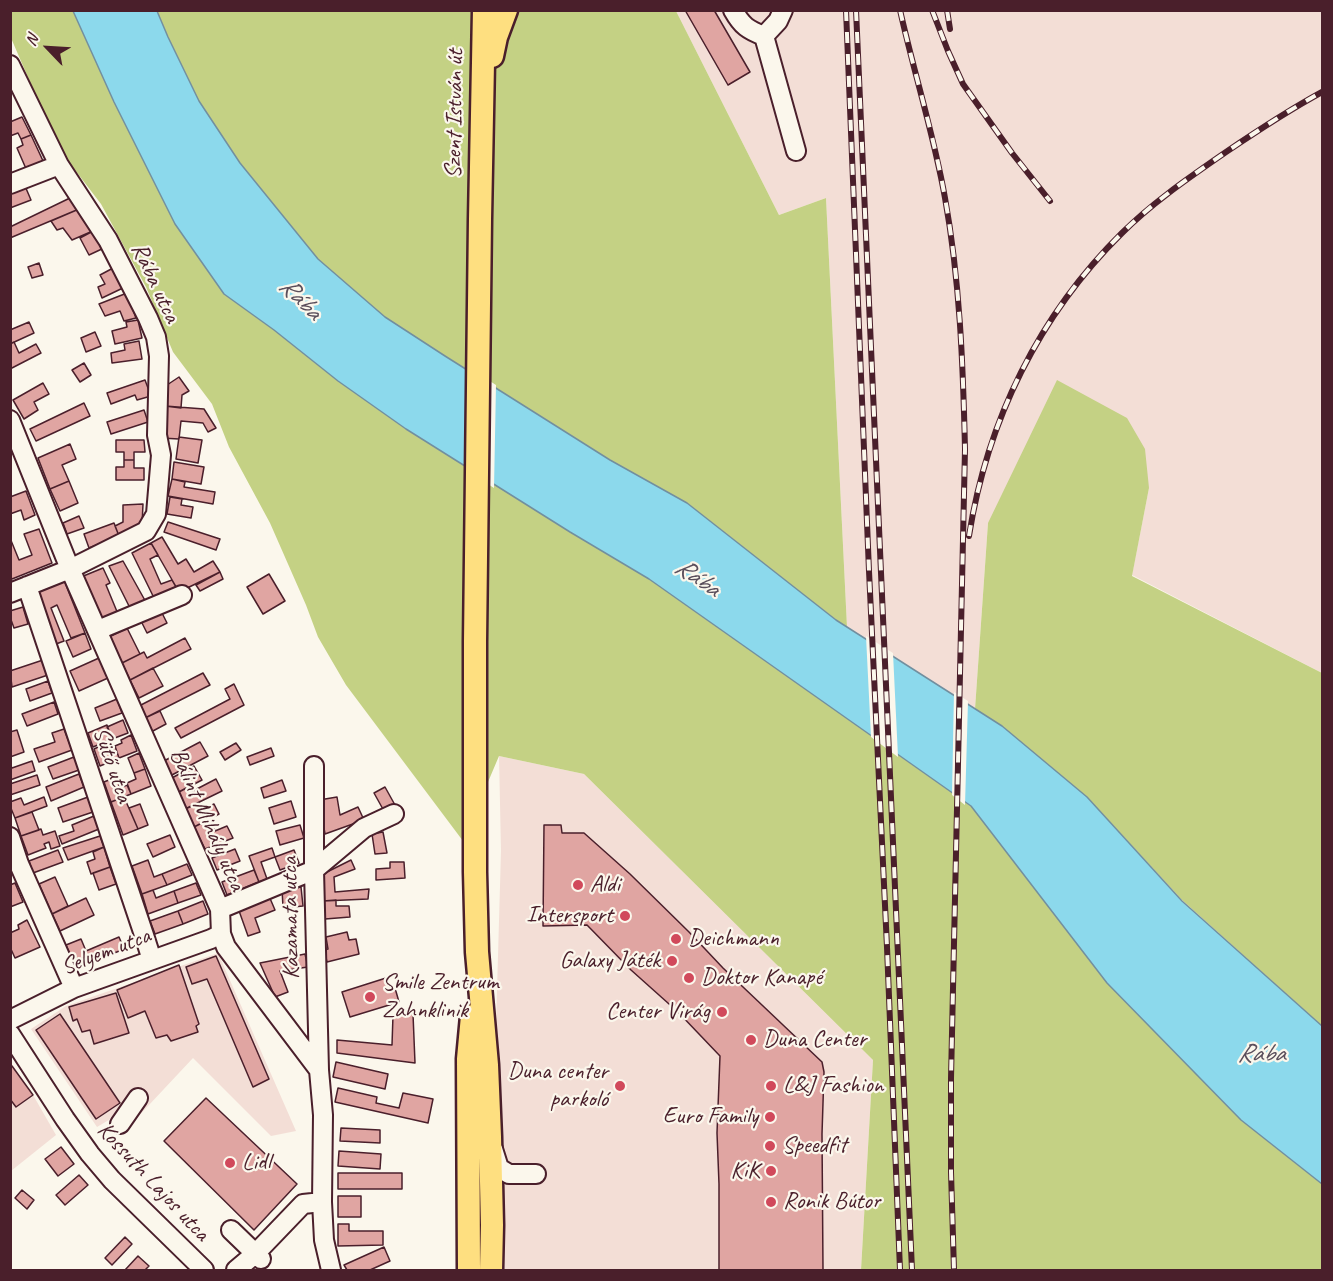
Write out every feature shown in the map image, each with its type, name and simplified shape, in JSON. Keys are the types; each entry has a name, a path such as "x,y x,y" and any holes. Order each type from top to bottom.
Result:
{"main road":[{"name":"Szent István út","path":"477,952 475,641 484,10"},
{"path":"483,102 496,37 506,10"},
{"path":"477,952 487,1065 492,1225 491,1270"},
{"path":"469,1270 468,1059 477,952"}],"street":[{"path":"734,10 743,25 764,36"},
{"path":"764,36 778,21 783,10"},
{"path":"764,36 796,151"},
{"name":"Rába utca","path":"10,65 59,165 108,240 156,337 159,356 157,435 161,455 156,514 147,531 70,569 19,590"},
{"path":"10,184 59,165"},
{"name":"Bálint Mihály utca","path":"10,420 70,569 220,909 221,934 226,947 319,1070"},
{"name":"Sütő utca","path":"19,590 141,924 152,960"},
{"path":"98,630 182,595"},
{"name":"Kazamata utca","path":"314,766 319,1070"},
{"path":"220,909 314,870 364,828 394,814"},
{"path":"10,837 19,864 74,988"},
{"name":"Selyem utca","path":"10,1020 74,988 221,934"},
{"name":"Kossuth Lajos utca","path":"10,1034 90,1155 112,1180 204,1270"},
{"path":"319,1070 323,1114 324,1240 332,1270"},
{"path":"120,1124 138,1098"},
{"path":"490,1137 499,1168 509,1174 536,1174"},
{"path":"236,1270 258,1256 303,1204 322,1202"},
{"path":"231,1230 258,1256"}],"shaded area":[{"path":"676,11 1322,11 1322,673 1132,575 1149,488 988,523 975,709 847,627 826,198 779,215"},
{"path":"499,756 584,774 873,1060 861,1270 489,1270 501,851"},
{"path":"218,953 296,1131 271,1136 193,1058 134,1121 124,1111 97,1127 31,1029 66,1006"},
{"path":"12,1064 56,1135 11,1171"}],"green space":[{"path":"10,11 73,11 114,102 175,224 224,294 338,381 406,429 649,579 971,806 1107,983 1241,1120 1322,1184 1322,1270 861,1270 873,1060 584,774 499,756 463,841 346,685 318,637 270,523 229,447 212,404 173,352 146,287 101,204 59,149 11,38"},
{"path":"157,11 676,11 779,215 826,198 847,627 687,503 610,460 385,317 318,259 240,163 199,101"},
{"path":"1057,380 1127,418 1145,449 1149,488 1132,576 1322,673 1322,1026 1182,900 1087,797 1002,726 975,709 988,523"}],"water":[{"name":"Rába","path":"73,11 157,11 199,101 240,163 318,259 385,317 610,460 687,503 836,620 1002,726 1087,797 1182,901 1322,1026 1322,1184 1241,1120 1107,983 971,806 649,579 406,429 338,381 224,294 175,224 114,102"}],"pier":[{"path":"468,367 496,385 494,488 466,470"},
{"path":"866,636 893,653 898,757 871,737"},
{"path":"954,692 968,701 965,805 952,795"}],"building":[{"path":"685,10 714,10 750,72 728,85"},
{"path":"22,117 31,135 21,139 18,133 10,136 10,122"},
{"path":"31,135 44,163 27,171 17,148 23,145 21,139"},
{"path":"25,186 31,200 10,208 10,192"},
{"path":"72,197 79,209 10,238 10,227"},
{"path":"79,209 95,230 72,240 63,228 57,230 51,221"},
{"path":"95,230 104,248 89,255 80,238"},
{"path":"39,263 43,275 32,278 28,267"},
{"path":"115,267 125,287 102,298 98,287 105,284 100,275"},
{"path":"127,293 136,318 124,321 120,311 105,316 99,304"},
{"path":"138,320 142,338 115,344 112,331 127,327 126,322"},
{"path":"29,322 34,333 10,344 10,330"},
{"path":"95,332 101,346 86,352 81,338"},
{"path":"139,341 142,359 112,363 111,353 125,350 124,344"},
{"path":"14,342 19,353 36,344 41,353 10,369 10,344"},
{"path":"84,363 91,375 80,382 72,370"},
{"path":"179,377 189,391 182,395 181,408 165,406 167,385"},
{"path":"145,380 151,396 137,400 135,395 111,404 107,393"},
{"path":"43,383 49,394 34,402 38,410 24,419 13,400"},
{"path":"84,403 90,416 36,441 30,429"},
{"path":"165,406 204,409 216,428 208,432 203,423 181,421 179,439 161,438"},
{"path":"144,410 148,422 111,434 107,422"},
{"path":"179,437 202,440 198,463 176,459"},
{"path":"116,440 144,440 145,452 134,452 134,460 124,460 124,452 116,452"},
{"path":"70,444 76,459 62,465 69,481 50,489 38,458"},
{"path":"124,460 134,460 134,468 144,468 144,480 116,480 116,467 124,467"},
{"path":"174,462 204,467 201,484 172,479"},
{"path":"172,479 185,482 184,487 215,492 213,504 168,496"},
{"path":"69,481 78,503 60,511 50,489"},
{"path":"26,491 35,515 24,520 21,510 10,514 10,497"},
{"path":"170,497 182,499 181,505 193,507 191,518 167,514"},
{"path":"143,504 142,525 119,536 115,526 123,522 123,505"},
{"path":"79,516 84,528 67,534 63,523"},
{"path":"168,522 220,539 216,550 164,532"},
{"path":"114,523 119,536 89,548 84,534"},
{"path":"39,529 52,563 12,579 10,575 10,538 19,560 32,555 24,534"},
{"path":"162,537 178,564 186,559 194,572 213,561 220,572 179,592 151,543"},
{"path":"151,543 158,555 150,559 161,584 172,580 179,592 155,600 132,553"},
{"path":"123,561 147,604 131,610 109,566"},
{"path":"103,568 110,583 106,585 118,614 100,622 81,577"},
{"path":"220,572 223,579 200,591 196,585"},
{"path":"269,574 285,601 263,614 247,587"},
{"path":"64,580 85,633 71,638 57,605 51,608 64,641 56,644 35,591"},
{"path":"23,607 28,624 14,628 10,611"},
{"path":"160,609 167,623 147,633 140,619"},
{"path":"127,628 140,654 122,663 109,637"},
{"path":"85,633 91,649 73,657 66,641"},
{"path":"185,638 191,649 130,680 122,663 144,652 147,658"},
{"path":"99,658 108,678 79,691 70,671"},
{"path":"43,660 48,675 12,687 10,671"},
{"path":"153,668 163,686 139,698 130,680"},
{"path":"203,673 210,685 145,718 139,706"},
{"path":"48,681 52,693 30,701 26,689"},
{"path":"234,684 244,705 181,738 175,728 230,699 225,689"},
{"path":"117,699 122,713 100,721 95,708"},
{"path":"54,702 58,714 27,726 22,714"},
{"path":"160,711 166,724 151,732 145,718"},
{"path":"123,720 128,733 112,739 107,727"},
{"path":"107,725 112,739 93,747 88,733"},
{"path":"64,729 72,750 39,762 34,749 55,742 52,733"},
{"path":"17,730 24,752 10,757 10,732"},
{"path":"131,735 137,751 119,758 115,746"},
{"path":"200,742 208,756 170,776 162,762"},
{"path":"236,743 241,750 225,760 220,752"},
{"path":"105,744 108,749 115,746 119,758 100,766 94,749"},
{"path":"271,748 274,756 250,765 247,757"},
{"path":"139,753 145,769 134,773 128,758"},
{"path":"74,757 79,770 53,779 48,767"},
{"path":"32,761 35,771 10,780 10,764 12,768"},
{"path":"194,766 202,780 177,793 170,779"},
{"path":"145,769 151,786 131,794 127,783 136,779 134,773"},
{"path":"79,774 84,787 51,801 46,787"},
{"path":"37,775 40,785 10,795 10,784"},
{"path":"116,777 120,788 127,785 131,794 111,802 104,782"},
{"path":"216,779 222,791 185,809 177,793 188,787 191,792"},
{"path":"282,780 286,791 264,798 261,788"},
{"path":"385,787 395,805 384,811 374,793"},
{"path":"44,797 47,806 15,818 10,802 21,798 24,805"},
{"path":"88,797 93,812 63,822 58,808"},
{"path":"124,797 138,829 123,835 111,802"},
{"path":"337,797 340,815 358,807 364,820 325,834 319,800"},
{"path":"291,801 296,817 274,824 269,808"},
{"path":"140,804 148,825 138,829 129,808"},
{"path":"197,804 200,811 214,804 219,814 194,827 185,809"},
{"path":"32,812 39,830 21,836 15,818"},
{"path":"94,816 99,829 62,844 59,836 74,831 72,825"},
{"path":"210,819 215,831 227,826 233,838 205,849 194,827"},
{"path":"300,825 304,838 280,845 276,831"},
{"name":"Duna Center","path":"544,825 561,825 562,833 584,833 630,874 723,968 822,1062 824,1072 823,1270 719,1270 717,1133 720,1056 678,1012 631,970 587,925 543,926"},
{"path":"41,829 43,835 55,831 60,846 51,849 49,842 44,844 46,848 28,855 21,836"},
{"path":"383,832 387,853 375,854 372,834"},
{"path":"170,835 175,847 153,857 147,844"},
{"path":"100,836 104,847 68,860 63,848"},
{"path":"104,847 110,867 91,874 87,862 95,859 93,852"},
{"path":"272,848 275,857 261,862 267,879 259,882 249,856"},
{"path":"235,849 240,861 217,870 212,858"},
{"path":"58,850 63,862 33,873 29,861"},
{"path":"294,850 299,863 280,870 275,857"},
{"path":"148,860 154,877 162,874 167,885 142,894 132,866"},
{"path":"351,860 355,869 334,877 335,892 369,889 368,899 323,901 323,874"},
{"path":"390,862 404,862 405,878 376,880 376,869 390,868"},
{"path":"187,864 192,875 167,885 162,874"},
{"path":"110,867 116,884 99,890 93,873"},
{"path":"254,870 259,882 227,895 222,882"},
{"path":"55,877 68,906 52,914 39,884"},
{"path":"15,883 23,902 10,907 10,885"},
{"path":"196,883 201,895 178,903 174,891"},
{"path":"301,887 303,906 283,908 282,888"},
{"path":"153,890 156,898 174,891 178,903 148,914 142,894"},
{"path":"269,896 275,910 255,918 260,932 248,936 238,908"},
{"path":"86,898 94,915 60,931 52,914"},
{"path":"336,900 336,906 349,906 350,917 325,919 323,901"},
{"path":"203,901 208,914 183,924 178,911"},
{"path":"178,911 183,924 155,934 150,921"},
{"path":"27,920 40,947 15,958 10,947 10,933 19,929 18,925"},
{"path":"347,932 349,940 356,939 359,954 327,962 324,950 328,949 326,937"},
{"path":"119,937 124,949 76,969 66,945 81,939 86,951"},
{"path":"305,954 308,967 280,971 288,992 275,997 260,963"},
{"path":"216,956 269,1079 253,1087 207,979 192,984 186,967"},
{"path":"179,965 199,1024 196,1026 198,1032 171,1041 167,1035 156,1038 145,1011 128,1018 117,990"},
{"name":"Smile Zentrum Zahnklinik","path":"386,978 390,990 395,988 399,1002 350,1017 342,992"},
{"path":"116,993 129,1033 94,1044 90,1030 82,1032 77,1019 73,1021 69,1007"},
{"path":"60,1014 120,1103 96,1119 36,1030"},
{"path":"413,1014 415,1063 337,1053 337,1040 392,1045 393,1015"},
{"path":"336,1062 388,1074 385,1089 333,1077"},
{"path":"12,1066 33,1095 16,1107 10,1099 10,1067"},
{"path":"338,1088 377,1097 376,1103 399,1108 403,1093 433,1099 428,1123 335,1102"},
{"name":"Lidl","path":"206,1098 297,1184 254,1230 164,1141"},
{"path":"341,1128 380,1130 380,1143 340,1141"},
{"path":"61,1147 74,1164 58,1176 45,1159"},
{"path":"339,1151 381,1154 380,1169 338,1166"},
{"path":"338,1173 402,1173 402,1189 338,1189"},
{"path":"79,1175 88,1185 65,1205 56,1195"},
{"path":"22,1190 34,1200 27,1209 15,1198"},
{"path":"338,1196 361,1196 361,1217 338,1217"},
{"path":"338,1224 349,1224 349,1231 383,1231 383,1245 338,1246"},
{"path":"125,1237 132,1244 112,1265 105,1258"},
{"path":"384,1247 390,1261 370,1270 347,1270 344,1265"},
{"path":"138,1256 149,1266 145,1270 125,1270"}],"railway":[{"path":"846,10 900,1270"},
{"path":"856,10 912,1270"},
{"path":"900,10 945,198 960,323 963,386 965,449 951,1078 954,1270"},
{"path":"932,10 963,84 1012,153 1050,201"},
{"path":"947,10 950,29"},
{"path":"969,536 977,493 1003,411 1042,335 1092,265 1122,233 1172,190 1249,136 1322,92"}],"place":[{"name":"Aldi","path":"578,885"},
{"name":"Intersport","path":"625,916"},
{"name":"Deichmann","path":"676,939"},
{"name":"Galaxy Játék","path":"672,961"},
{"name":"Doktor Kanapé","path":"689,978"},
{"name":"Smile Zentrum Zahnklinik","path":"370,997"},
{"name":"Center Virág","path":"722,1012"},
{"name":"Duna Center","path":"751,1040"},
{"name":"Duna center parkoló","path":"620,1086"},
{"name":"L&J Fashion","path":"771,1086"},
{"name":"Euro Family","path":"770,1117"},
{"name":"Speedfit","path":"770,1146"},
{"name":"Lidl","path":"230,1163"},
{"name":"KiK","path":"771,1171"},
{"name":"Ronik Bútor","path":"771,1202"}]}
